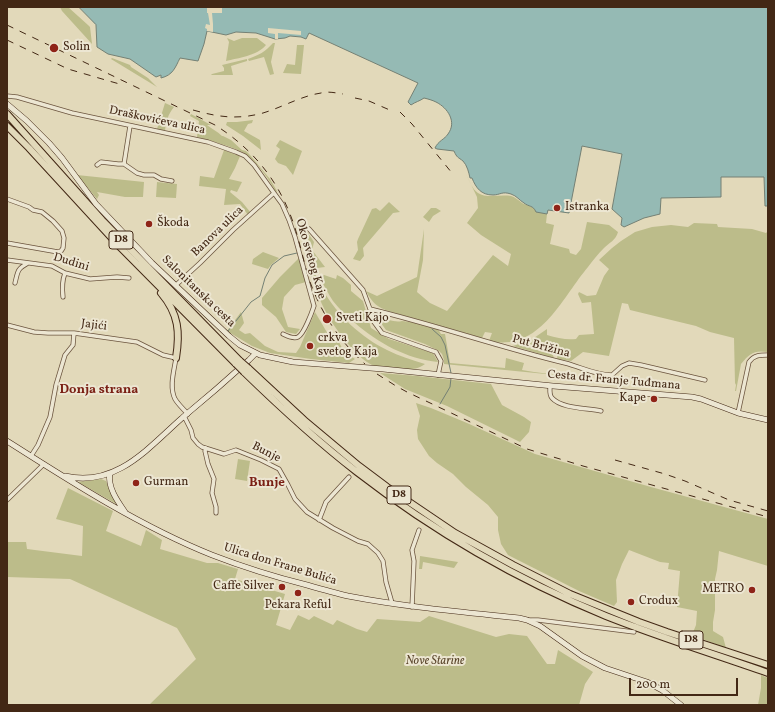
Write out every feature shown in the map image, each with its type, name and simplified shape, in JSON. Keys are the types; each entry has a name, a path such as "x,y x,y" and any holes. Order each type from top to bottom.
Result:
{"highway":[{"name":"D8","path":"7,114 102,220 238,362"},
{"name":"D8","path":"7,126 102,228 152,279 300,424 351,467 383,491 452,537 510,571 568,596 663,631 768,665"},
{"path":"152,279 153,284 164,297 175,316 178,329 176,358"},
{"name":"D8","path":"568,596 605,616 768,672"}],"street":[{"name":"Draškovićeva ulica","path":"7,96 17,97 57,109 130,126 208,142 236,152 245,156 254,165 274,193"},
{"path":"9,106 13,99 17,97"},
{"name":"Salonitanska cesta","path":"9,106 49,143 101,210 152,263 229,336 255,354 293,362 446,376"},
{"path":"124,164 130,126"},
{"path":"97,165 101,162 124,164 137,173 154,175 161,179 172,181"},
{"name":"Banova ulica","path":"176,285 274,193"},
{"name":"Oko svetog Kaje","path":"274,193 282,204 292,228 314,306 312,314 302,334 298,337 292,337 283,334"},
{"name":"Dudini","path":"7,200 42,212 54,221 62,231 64,238 63,248 58,252 7,242"},
{"path":"309,229 363,290 374,322 382,332 436,352 440,361 438,375"},
{"name":"Dudini","path":"7,260 52,266 65,273 90,279 117,277 129,278"},
{"path":"15,283 18,270 28,262"},
{"path":"63,297 63,278 65,273"},
{"name":"Put Brižina","path":"370,308 432,325 518,352 573,365 591,372 612,375 622,366 629,363 641,364 705,380"},
{"name":"Jajići","path":"7,325 34,332 74,333 136,342 163,355 176,358"},
{"path":"31,456 38,445 50,417 56,384 65,355 73,345 74,333"},
{"path":"60,475 73,478 100,476 110,474 134,461 255,354"},
{"path":"738,413 749,362 756,356 768,355"},
{"name":"Bunje","path":"176,358 173,392 186,415 193,438 198,444 224,454 236,450 262,460 279,469 295,499 307,512 339,531 368,544 378,553 383,561 386,582 392,603"},
{"name":"Cesta dr. Franje Tuđmana","path":"446,376 692,397 738,413 768,420"},
{"path":"550,386 552,398 560,403 572,407 601,411"},
{"name":"Ulica don Frane Bulića","path":"7,441 60,475 126,513 212,555 274,576 347,595 412,606 527,620 547,631 582,656 605,668 647,682 662,690 681,705"},
{"path":"206,448 205,453 214,479 212,492 216,506 216,513"},
{"path":"7,500 44,464"},
{"path":"110,474 113,491 126,513"},
{"path":"320,520 326,502 349,477"},
{"path":"412,606 414,561 412,550 419,530"},
{"path":"527,620 634,632"},
{"path":"547,631 550,622"}],"green space":[{"path":"60,7 68,7 90,27 92,44 62,11"},
{"path":"227,38 234,41 242,38 257,38 266,45 258,52 253,54 226,61 229,42"},
{"path":"273,43 275,43 271,62 274,74 270,75 264,57 249,61 248,59 262,53"},
{"path":"297,45 304,45 301,74 283,73 287,64 295,65"},
{"path":"112,58 130,65 148,78 157,87 111,59"},
{"path":"247,59 247,61 231,66 233,75 211,75 224,71 222,65"},
{"path":"165,103 174,107 170,112 165,131 157,129"},
{"path":"191,114 211,125 207,125 222,136 231,140 242,150 246,151 270,179 277,191 276,192 258,166 244,153 228,146 197,137 199,121 190,116"},
{"path":"253,120 252,123 248,124 244,131 260,140 261,150 226,125 227,122"},
{"path":"280,140 302,151 293,175 286,166 278,163 275,159 280,149 276,146"},
{"path":"224,150 240,156 229,179 242,182 237,192 231,190 230,192 242,202 251,213 248,215 240,204 224,205 226,189 199,186 200,176 214,178"},
{"path":"77,175 144,182 143,197 125,197 97,192 99,195 97,199"},
{"path":"157,182 177,184 176,198 156,197"},
{"path":"471,185 478,193 482,195 511,196 542,213 547,214 546,223 554,225 550,244 569,249 570,253 576,255 581,249 587,222 609,225 618,232 614,239 594,259 548,320 536,331 522,339 507,342 489,341 492,333 485,332 482,338 391,312 376,304 366,291 377,296 417,277 424,229 423,260 417,292 430,303 447,311 493,255 508,266 511,254 481,235 467,223 478,208 477,197"},
{"path":"389,202 400,212 393,213 363,248 364,256 360,261 353,259 358,250 358,239 372,209 376,208 380,211"},
{"path":"431,208 436,208 441,211 433,216 429,222 423,217"},
{"path":"296,220 306,230 314,242 312,250 325,267 317,268 315,266"},
{"path":"694,223 717,224 718,227 752,229 766,233 768,231 768,352 759,351 753,353 741,364 736,391 734,338 710,332 696,326 630,310 628,304 622,303 609,356 583,352 571,361 557,359 557,348 553,347 552,353 554,358 513,346 531,340 547,329 547,335 565,339 576,339 579,335 594,334 591,302 582,303 578,294 579,292 587,296 596,295 604,276 609,269 599,260 621,241 635,232 652,227 671,225 688,227"},
{"path":"263,252 279,258 268,269 252,264 253,259"},
{"path":"299,258 306,282 295,285 284,297 282,309 288,327 300,329 296,334 286,332 276,317 262,305 262,298"},
{"path":"315,274 323,290 335,308 359,332 387,350 425,364 410,370 376,367 358,355 343,338 325,310 311,276"},
{"path":"324,275 336,279 337,275 351,285 351,291 363,301 371,328 389,339 433,353 438,362 404,354 373,337 355,323 333,301 320,279"},
{"path":"241,312 244,323 239,330 245,334 250,333 265,346 278,352 296,353 315,312 332,341 338,340 344,352 355,359 349,363 311,359 270,353 252,346 227,331"},
{"path":"380,317 394,321 418,323 438,329 441,334 445,334 450,363 505,368 506,358 524,363 522,370 566,376 444,364 442,354 439,351 425,344 386,330 378,319"},
{"path":"380,373 491,384 502,405 531,422 529,432 520,442 447,406 405,389"},
{"path":"416,403 467,423 535,454 768,519 768,566 719,551 715,579 713,631 723,637 726,648 692,635 696,625 697,611 677,607 680,571 668,569 669,563 660,562 629,550 616,580 617,602 614,606 579,591 508,555 501,544 498,530 498,517 488,505 453,474 429,456 418,439 417,430 420,416"},
{"path":"238,459 250,461 247,481 235,479"},
{"path":"101,479 106,481 118,505 78,482"},
{"name":"Nove Starine","path":"68,488 113,511 106,531 141,546 146,530 162,540 160,549 207,563 218,563 238,569 235,579 285,594 276,625 290,630 298,615 309,620 314,616 333,625 337,620 367,632 377,619 420,622 429,616 496,637 509,634 527,636 547,664 555,664 558,650 593,672 585,684 579,705 149,705 196,659 177,628 70,579 7,577 7,542 26,542 27,549 82,556 83,526 56,519"},
{"path":"420,556 458,562 454,568 423,562 422,569 419,569"},
{"path":"761,675 768,678 768,705 758,705 761,688"}],"water":[{"path":"79,7 768,7 768,206 765,206 764,177 721,177 721,197 661,198 660,214 644,218 624,227 621,225 622,218 612,209 622,154 582,146 569,213 548,210 547,214 536,212 532,207 511,194 485,194 477,188 472,178 470,178 468,169 454,151 435,148 451,129 452,125 450,116 444,108 434,101 424,98 411,105 408,102 418,83 309,33 306,39 290,36 275,39 256,33 236,32 226,35 207,31 198,61 180,58 171,73 161,78 161,75 156,77 130,59 108,54 97,47 96,25"}],"pier":[{"path":"207,7 222,7 222,13 212,13 213,32 207,31 205,28 206,24 210,25"},
{"path":"268,28 301,31 301,35 278,33 278,39 275,39 275,34 268,33"}],"waterway":[{"path":"228,331 251,302 260,296 265,278 272,265 284,256 297,253"},
{"path":"432,329 441,337 445,345 451,373"},
{"path":"440,404 450,387 451,378"}],"railway":[{"path":"7,25 215,125 250,153 269,175 284,200 295,229 308,276 324,313 338,335 365,364"},
{"path":"7,40 68,69 123,85"},
{"path":"193,110 219,116 236,117 263,113 314,94 326,92 343,94"},
{"path":"355,98 369,101 392,111"},
{"path":"400,112 412,124 452,173"},
{"path":"377,374 407,392 527,449 768,517"},
{"path":"615,460 665,474 729,500 768,511"}],"place":[{"name":"Solin","path":"54,48"},
{"name":"Istranka","path":"557,208"},
{"name":"Škoda","path":"149,224"},
{"name":"Sveti Kajo","path":"327,319"},
{"name":"crkva svetog Kaja","path":"310,346"},
{"name":"Kape","path":"654,399"},
{"name":"Gurman","path":"136,483"},
{"name":"Caffe Silver","path":"282,587"},
{"name":"METRO","path":"752,590"},
{"name":"Pekara Reful","path":"298,593"},
{"name":"Crodux","path":"631,602"}],"district":[{"name":"Donja strana","path":"99,391"},
{"name":"Bunje","path":"267,484"}]}
